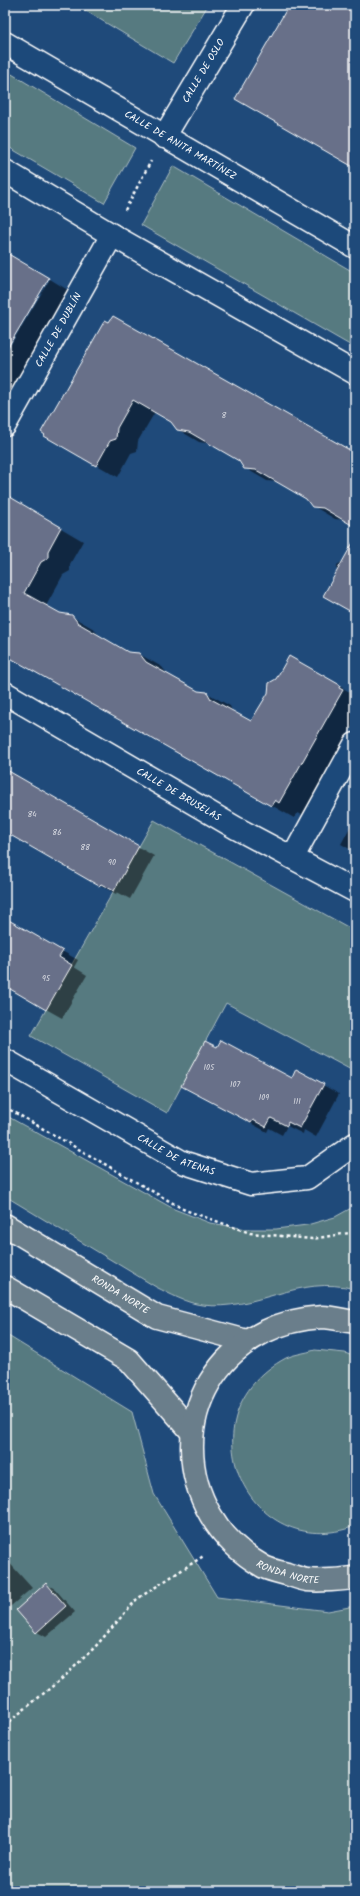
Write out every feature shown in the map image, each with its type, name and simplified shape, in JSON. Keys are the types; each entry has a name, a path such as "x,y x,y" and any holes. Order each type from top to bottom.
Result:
{"main road":[{"name":"RONDA NORTE","path":"5,1225 157,1317 247,1341"},
{"path":"5,1286 129,1360 192,1432"},
{"name":"RONDA NORTE","path":"355,1322 323,1317 283,1323 247,1341 220,1366 201,1397 192,1432 192,1468 203,1502 228,1540 264,1567 308,1580 355,1577"}],"street":[{"name":"CALLE DE OSLO","path":"164,137 243,5"},
{"name":"CALLE DE ANITA MARTÍNEZ","path":"5,43 355,247"},
{"path":"5,171 112,235 355,373"},
{"name":"CALLE DE DUBLÍN","path":"5,425 112,235"},
{"name":"CALLE DE BRUSELAS","path":"5,693 236,828 355,891"},
{"path":"293,857 355,744"},
{"name":"CALLE DE ATENAS","path":"5,1060 182,1162 251,1184 307,1178 355,1144"}],"path":[{"path":"112,235 164,137"},
{"path":"5,1725 65,1676 95,1647 137,1599 228,1540"}],"green space":[{"path":"76,5 208,5 173,63"},
{"path":"5,70 135,148 104,203 5,145"},
{"path":"173,166 355,273 355,348 141,225"},
{"path":"154,820 355,931 355,1072 226,1003 167,1113 31,1036"},
{"path":"5,1115 174,1209 210,1223 247,1229 276,1229 307,1225 335,1217 355,1206 355,1289 334,1286 315,1286 222,1306 196,1304 156,1287 5,1196"},
{"path":"5,1334 132,1412 154,1494 217,1597 328,1611 355,1606 355,1891 5,1891"},
{"path":"315,1350 345,1353 355,1357 355,1526 317,1533 284,1525 258,1505 241,1478 233,1447 237,1414 254,1383 286,1358"}],"building":[{"path":"289,5 341,5 355,13 355,168 235,99"},
{"path":"5,252 49,278 5,352"},
{"path":"113,316 355,453 355,527 323,508 312,507 306,499 256,470 244,469 239,461 189,432 177,430 171,422 133,400 117,428 116,439 110,441 96,466 44,436 45,435 41,432 105,320 109,322"},
{"path":"5,494 61,527 48,551 48,558 41,562 24,593 60,613 72,615 78,623 128,652 139,653 146,662 198,691 207,692 211,699 251,721 268,693 269,683 276,679 289,656 340,685 339,688 343,690 279,803 275,800 271,806 5,655"},
{"path":"355,539 355,614 323,596"},
{"path":"5,769 139,846 114,891 101,884 99,886 5,832"},
{"path":"5,918 63,951 59,957 72,965 46,1010 5,986"},
{"path":"221,1040 292,1078 296,1069 324,1084 300,1128 288,1122 287,1126 271,1118 266,1127 253,1120 251,1123 181,1086 205,1041 217,1047"},
{"path":"46,1583 66,1606 36,1633 16,1610"}]}
